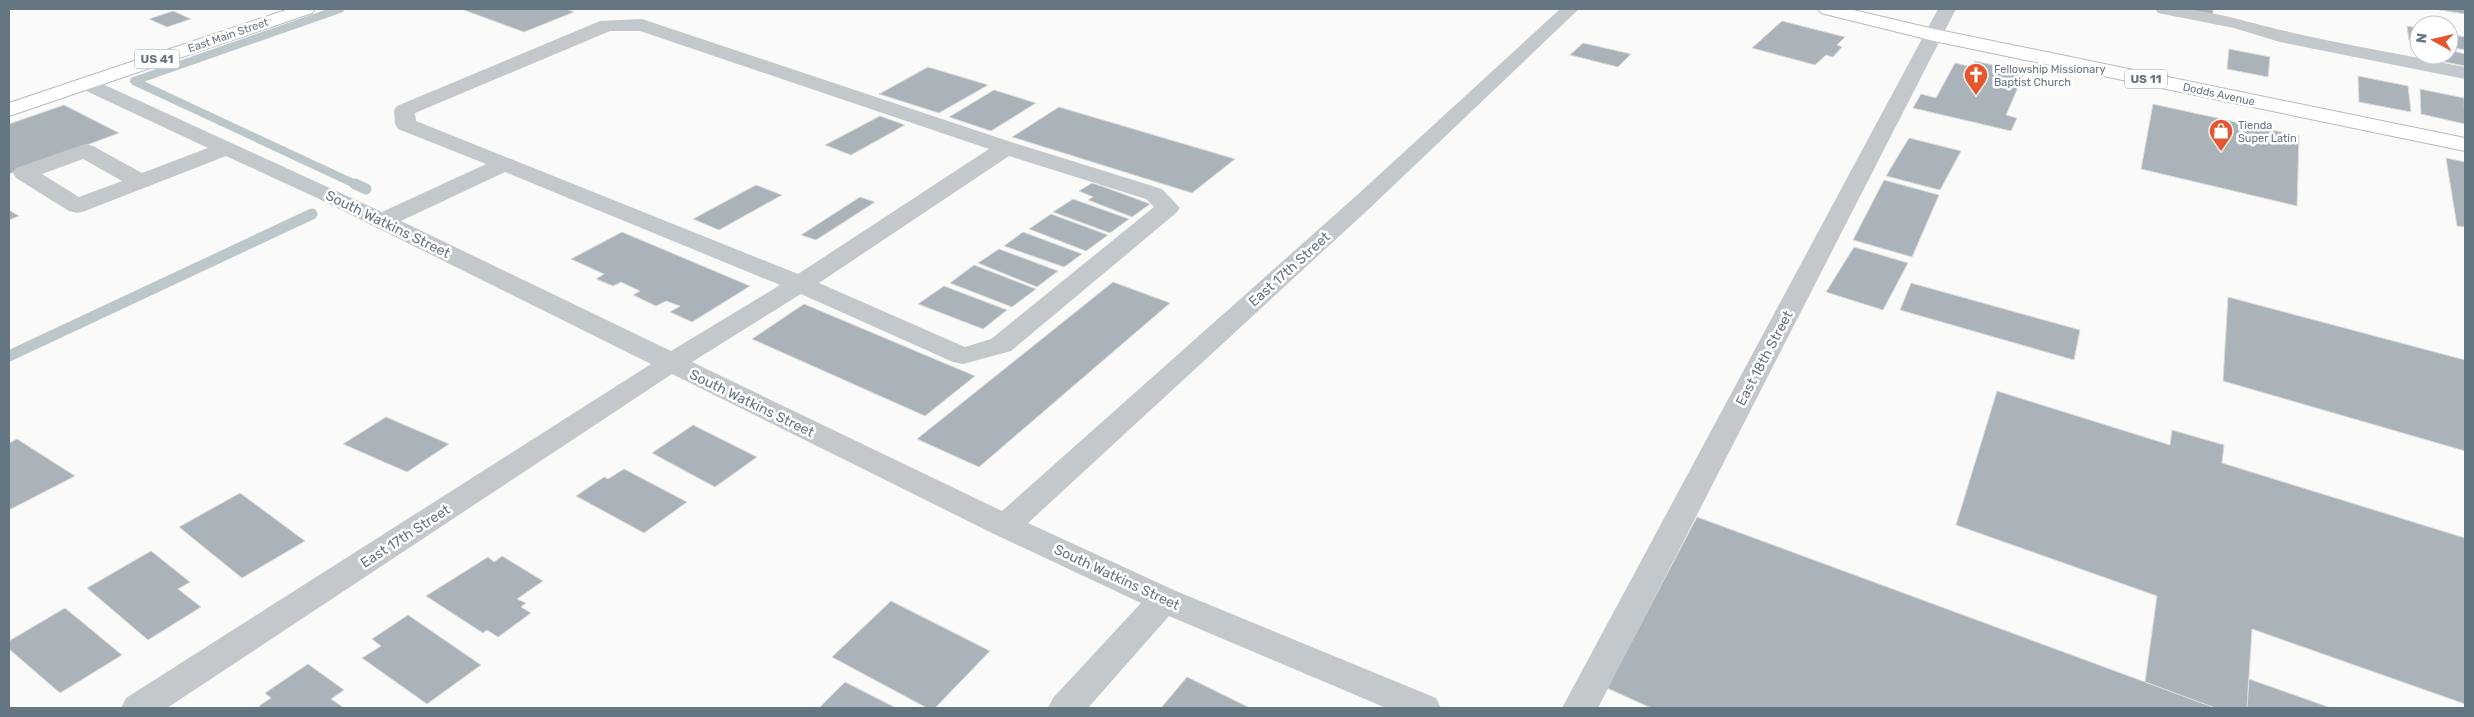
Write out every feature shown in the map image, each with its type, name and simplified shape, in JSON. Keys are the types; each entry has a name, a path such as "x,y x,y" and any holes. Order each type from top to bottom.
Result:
{"main road":[{"name":"East Main Street","path":"9,110 306,9"},
{"name":"Dodds Avenue","path":"1827,9 1934,35 2465,146"}],"street":[{"name":"East 17th Street","path":"1005,526 1364,201 1570,9"},
{"name":"East 18th Street","path":"1580,708 1947,9"},
{"path":"2164,9 2238,16 2280,36 2465,73"},
{"path":"607,25 642,25 1006,148 1154,194 1168,208 1001,344 963,356 800,284 504,164 406,124 404,110 607,25"},
{"name":"South Watkins Street","path":"87,84 382,221 1005,526 1164,600 1423,708"},
{"path":"140,181 227,148"},
{"name":"East 17th Street","path":"139,708 671,363 800,284 1006,148"},
{"path":"382,221 504,164"},
{"path":"1066,708 1164,600"}],"building":[{"path":"461,9 566,9 574,12 524,32"},
{"path":"2182,9 2213,9 2213,15"},
{"path":"2434,9 2465,9 2465,14"},
{"path":"173,11 191,19 167,27 149,19"},
{"path":"1782,21 1845,37 1837,45 1842,47 1833,57 1826,55 1815,65 1752,48"},
{"path":"2459,36 2465,37 2465,50 2459,49"},
{"path":"1583,43 1631,54 1618,67 1570,55"},
{"path":"2229,49 2270,57 2268,77 2227,69"},
{"path":"2459,52 2465,54 2465,66 2459,65"},
{"name":"Fellowship Missionary Baptist Church","path":"1975,61 2007,68 2005,72 2023,76 2006,115 2017,118 2011,131 1913,108 1921,94 1936,98 1955,63 1972,67"},
{"path":"928,67 988,85 939,113 879,94"},
{"path":"2358,76 2408,86 2411,112 2359,102"},
{"path":"2420,89 2464,98 2465,124 2421,114"},
{"path":"994,90 1036,103 991,131 949,117"},
{"name":"Tienda Super Latin","path":"2153,104 2299,136 2297,206 2141,169"},
{"path":"64,105 119,133 9,174 9,124"},
{"path":"1059,107 1235,159 1192,193 1012,137"},
{"path":"880,116 905,125 851,155 825,145"},
{"path":"1909,138 1961,151 1940,190 1886,176"},
{"path":"2446,158 2465,162 2465,227 2457,226"},
{"path":"1884,180 1939,195 1912,257 1853,240"},
{"path":"1092,183 1150,204 1132,217 1088,200 1093,197 1079,191"},
{"path":"756,185 782,195 719,230 693,219"},
{"path":"860,197 875,202 816,240 801,235"},
{"path":"1073,199 1129,219 1110,233 1053,212"},
{"path":"9,210 19,216 9,220"},
{"path":"1051,214 1108,235 1086,251 1029,229"},
{"path":"622,232 750,286 692,322 670,312 680,306 666,301 656,306 633,295 640,291 621,282 613,286 596,279 604,274 571,259"},
{"path":"1023,232 1082,254 1064,267 1004,246"},
{"path":"1854,247 1908,263 1883,310 1826,292"},
{"path":"999,249 1058,271 1037,287 978,263"},
{"path":"974,265 1036,289 1012,307 950,283"},
{"path":"1113,282 1170,303 979,467 917,439"},
{"path":"1911,283 2080,330 2074,360 1900,310"},
{"path":"944,286 1007,310 983,329 918,304"},
{"path":"2228,297 2465,360 2465,451 2223,381"},
{"path":"804,304 975,376 925,416 752,339"},
{"path":"1997,391 2170,445 2172,430 2224,445 2222,463 2465,538 2465,704 2252,629 2247,708 2215,708 2145,682 2157,596 1956,525"},
{"path":"386,417 449,444 407,472 343,444"},
{"path":"693,425 757,457 715,487 652,453"},
{"path":"17,439 75,476 9,510 9,443"},
{"path":"624,469 687,502 644,533 576,496 604,477 608,479"},
{"path":"240,493 305,541 242,578 179,527"},
{"path":"1697,517 2215,708 1651,708 1607,688"},
{"path":"151,551 190,582 178,589 201,607 148,640 87,588"},
{"path":"502,556 543,581 517,599 526,603 521,607 531,613 498,637 487,630 483,633 426,596 488,557 494,562"},
{"path":"891,601 990,651 935,708 927,708 832,657"},
{"path":"65,608 122,655 60,693 9,649 9,641"},
{"path":"408,615 481,665 427,704 362,658 381,646 372,639"},
{"path":"308,664 344,690 331,699 344,708 262,708 259,706 271,698 265,693"},
{"path":"1187,677 1250,708 1161,708"},
{"path":"2249,679 2331,708 2247,708"},
{"path":"845,682 896,708 819,708"}],"waterway":[{"path":"340,9 134,81 357,185"},
{"path":"355,184 366,189"},
{"path":"9,356 312,214"}],"place":[{"name":"Fellowship Missionary Baptist Church","path":"1976,96"},
{"name":"Tienda Super Latin","path":"2221,152"}]}
